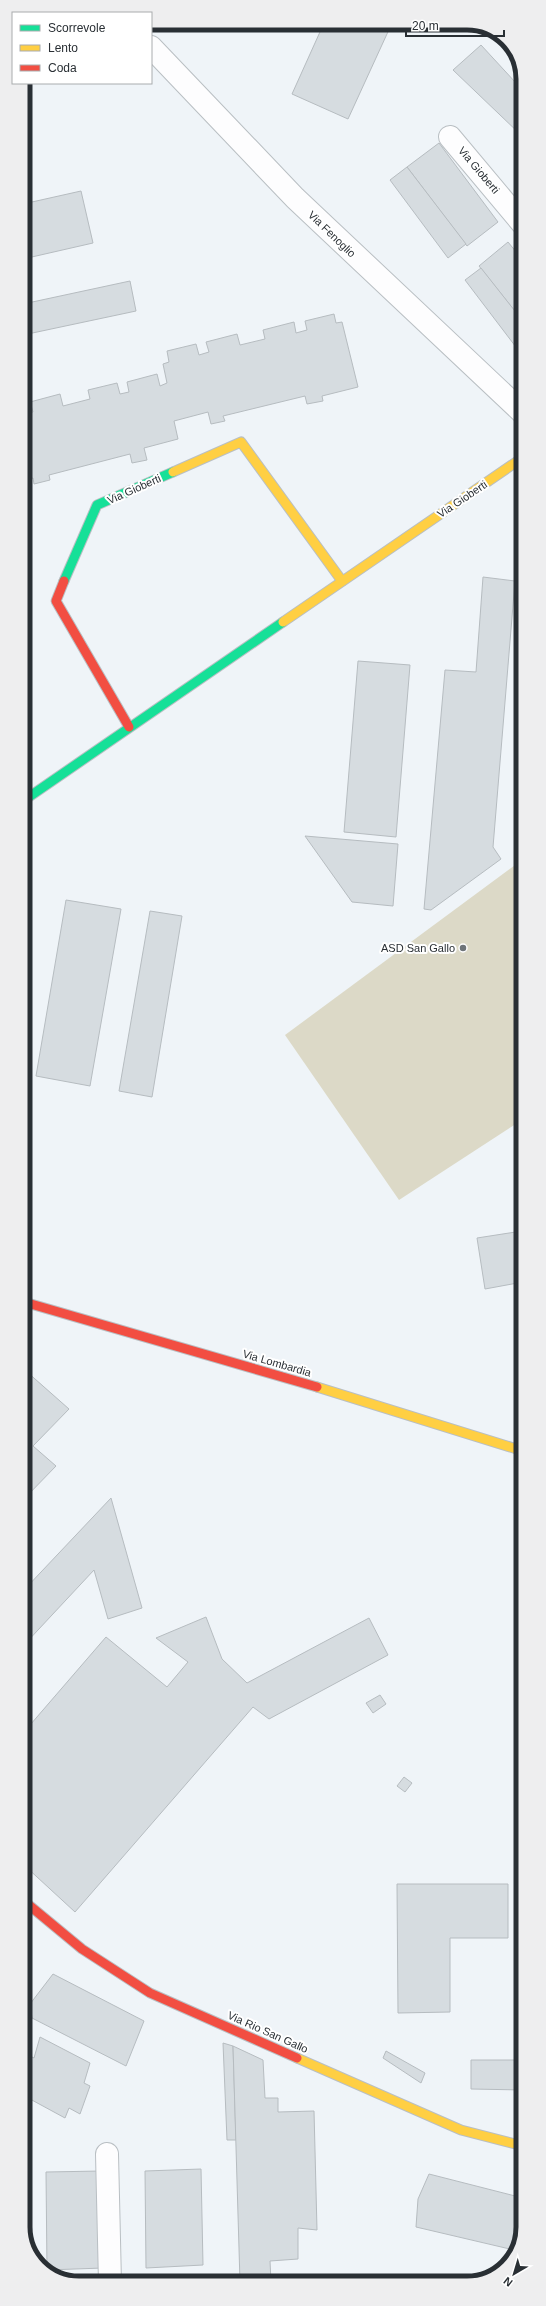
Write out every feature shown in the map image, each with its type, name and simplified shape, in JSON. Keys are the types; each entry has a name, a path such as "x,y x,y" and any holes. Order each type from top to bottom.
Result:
{"street":[{"name":"Via Fenoglio","path":"152,48 295,198 516,406"},
{"name":"Via Gioberti","path":"450,137 516,216"},
{"name":"Via Gioberti","path":"129,727 56,601 97,505 241,442 342,581"},
{"name":"Via Gioberti","path":"30,796 516,462"},
{"name":"Via Lombardia","path":"30,1304 316,1387 516,1449"},
{"name":"Via Rio San Gallo","path":"30,1906 82,1949 150,1993 461,2130 516,2144"},
{"path":"107,2154 110,2276"}],"shaded area":[{"name":"ASD San Gallo","path":"516,864 516,1124 399,1200 285,1035"}],"building":[{"path":"321,30 389,30 348,119 292,94"},
{"path":"481,45 516,83 516,130 453,70"},
{"path":"439,143 498,222 467,246 407,167"},
{"path":"407,167 466,244 448,258 390,180"},
{"path":"81,191 93,243 30,257 30,202"},
{"path":"508,242 516,252 516,312 479,266"},
{"path":"481,268 516,312 516,347 465,280"},
{"path":"130,281 136,311 30,334 30,302"},
{"path":"334,314 336,323 342,322 358,387 322,396 323,401 307,404 305,396 223,416 225,421 211,424 208,412 174,421 178,439 144,448 147,460 132,463 130,454 49,475 50,480 34,484 33,478 30,479 30,413 33,412 30,402 60,394 63,406 90,399 88,390 117,383 120,394 129,392 127,382 157,374 160,386 167,383 163,364 169,362 167,351 196,344 199,355 209,352 206,342 237,334 240,345 265,339 263,330 294,322 296,333 307,330 305,321"},
{"path":"483,577 515,581 493,847 501,859 431,910 424,909 445,670 476,672"},
{"path":"358,661 410,665 396,837 344,832"},
{"path":"305,836 398,844 393,906 352,902"},
{"path":"66,900 121,909 90,1086 36,1076"},
{"path":"150,911 182,916 152,1097 119,1091"},
{"path":"516,1232 516,1283 485,1289 477,1238"},
{"path":"30,1375 69,1409 33,1446 56,1466 30,1493"},
{"path":"111,1498 142,1608 108,1619 94,1570 30,1639 30,1584"},
{"path":"206,1617 222,1659 247,1683 369,1618 388,1655 269,1719 253,1707 75,1912 30,1871 30,1725 106,1637 167,1687 188,1662 156,1638"},
{"path":"380,1695 386,1704 373,1713 366,1703"},
{"path":"404,1777 412,1783 405,1792 397,1786"},
{"path":"397,1884 508,1884 508,1938 450,1938 450,2012 398,2013"},
{"path":"53,1974 144,2021 126,2066 32,2018 30,2004"},
{"path":"40,2037 90,2063 84,2083 90,2086 80,2114 69,2108 65,2118 30,2099 30,2056 34,2058"},
{"path":"223,2043 233,2046 236,2140 227,2140"},
{"path":"233,2046 263,2060 265,2098 278,2098 278,2112 314,2111 317,2230 298,2228 298,2259 270,2261 271,2276 240,2276"},
{"path":"386,2051 425,2073 421,2083 383,2058"},
{"path":"471,2060 516,2060 516,2090 471,2089"},
{"path":"201,2169 203,2265 146,2268 145,2171"},
{"path":"101,2171 103,2268 55,2270 47,2264 46,2172"},
{"path":"429,2174 516,2196 515,2237 510,2249 416,2227 418,2199"}],"traffic: fast":[{"path":"64,581 97,505 173,472"},
{"path":"30,796 283,622"}],"traffic: slow":[{"path":"173,472 241,442 342,581"},
{"path":"283,622 516,462"},
{"path":"317,1387 516,1449"},
{"path":"297,2058 461,2130 516,2144"}],"traffic: jam":[{"path":"64,581 56,601 129,727"},
{"path":"30,1304 317,1387"},
{"path":"30,1906 82,1949 150,1993 297,2058"}],"place":[{"name":"ASD San Gallo","path":"463,948"}]}
